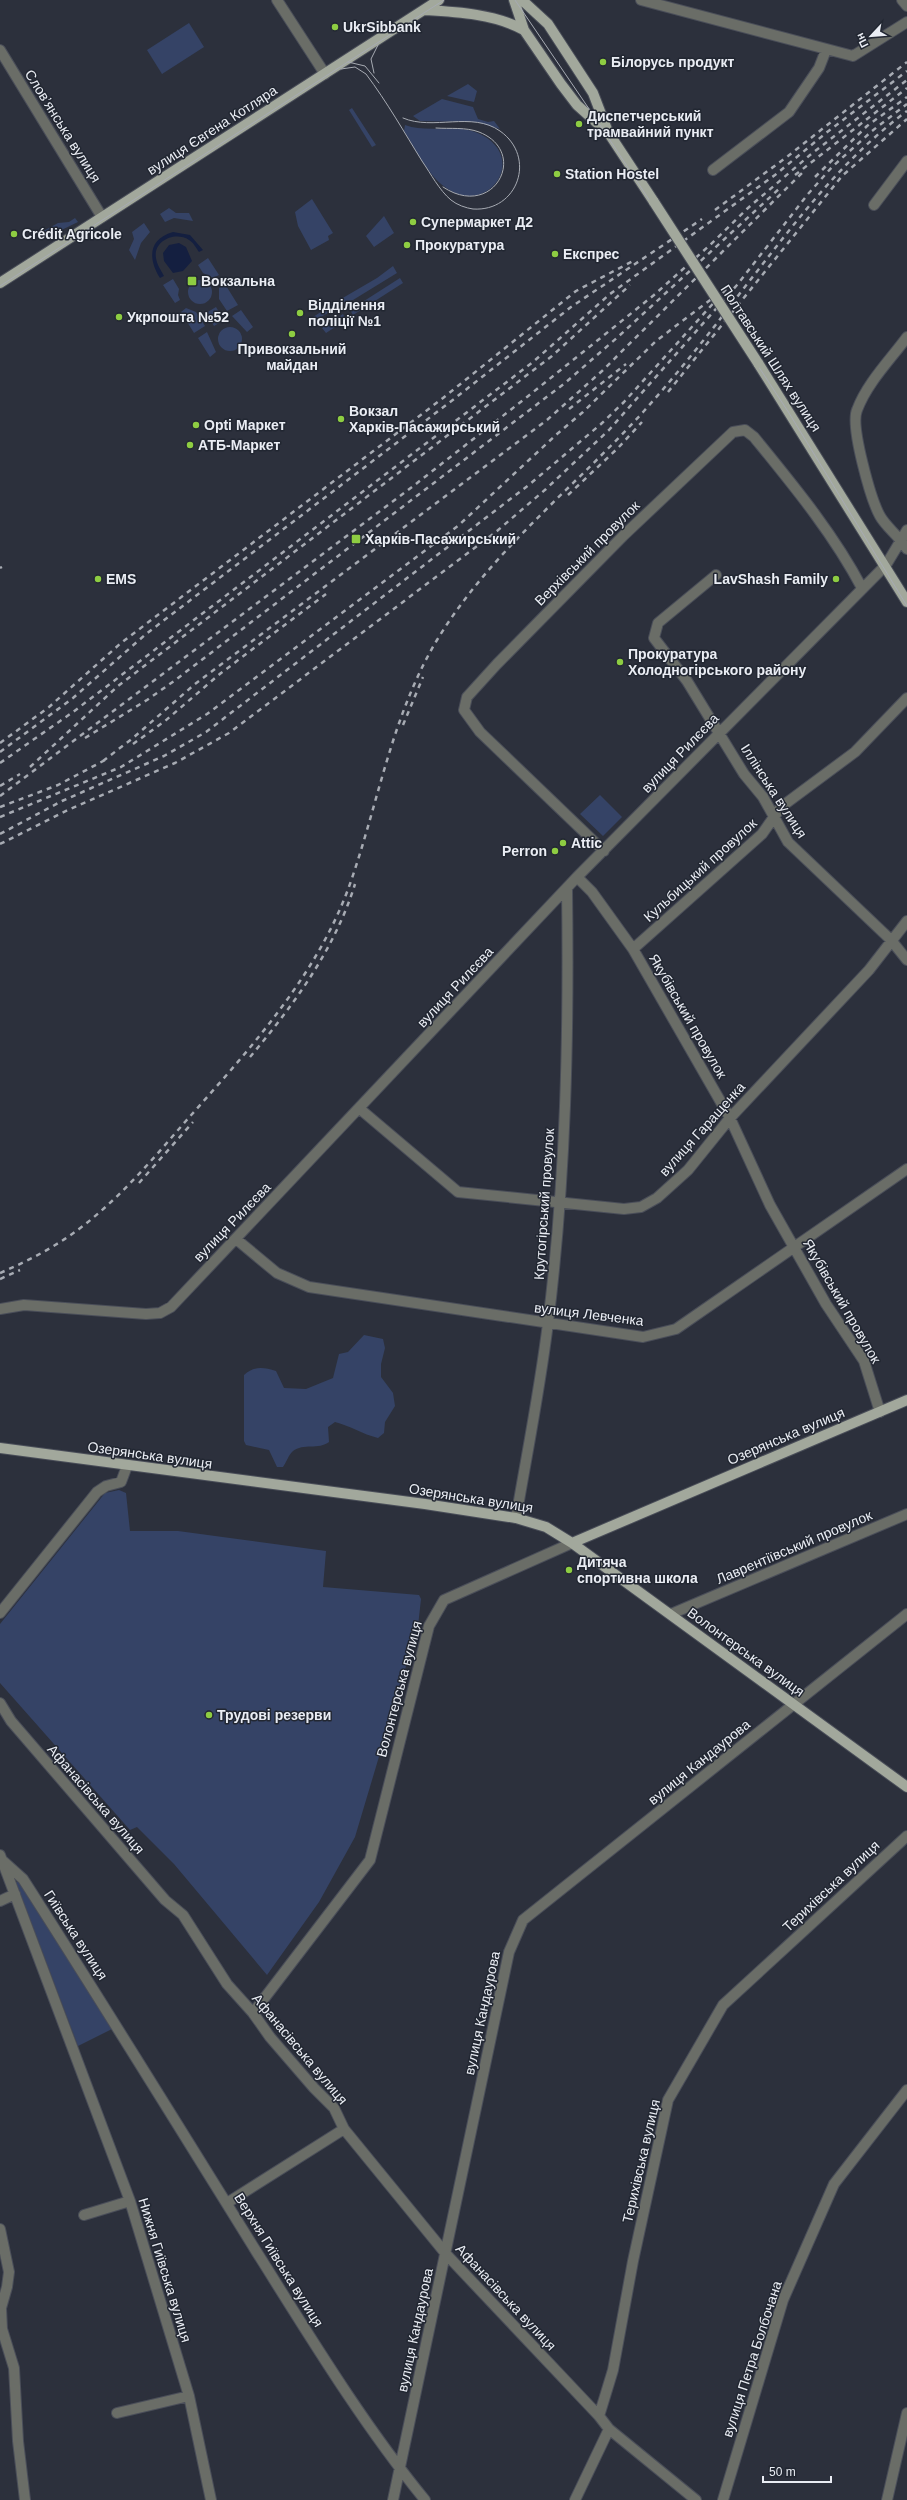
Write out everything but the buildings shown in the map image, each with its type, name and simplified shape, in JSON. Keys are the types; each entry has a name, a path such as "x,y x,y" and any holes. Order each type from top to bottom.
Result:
{"main road":[{"name":"вулиця Євгена Котляра","path":"0,283 439,0"},
{"name":"Полтавський Шлях вулиця","path":"514,0 524,30 577,105 608,132"},
{"name":"Полтавський Шлях вулиця","path":"522,0 548,24 593,93 608,132 758,363 907,602"},
{"path":"424,10 497,19 524,30"},
{"name":"Озерянська вулиця","path":"0,1448 127,1466 425,1504 516,1518 546,1526 572,1543 907,1400"},
{"name":"Волонтерська вулиця","path":"572,1543 907,1787"}],"street":[{"path":"277,0 325,74"},
{"path":"641,0 853,56 907,22"},
{"path":"902,0 907,6"},
{"name":"Слов’янська вулиця","path":"0,50 102,217"},
{"path":"713,170 789,112 819,68 826,50"},
{"path":"874,205 907,161"},
{"path":"907,337 870,386 856,411 856,423 868,486 875,506 884,523 901,540 907,549"},
{"name":"Верхівський провулок","path":"604,851 480,732 464,710 467,697 623,536 733,432 745,430 754,437 801,495 848,561 862,588"},
{"name":"вулиця Рилєєва","path":"0,1309 24,1305 146,1314 160,1313 171,1307 360,1109 577,877 884,566 907,530"},
{"name":"Іллінська вулиця","path":"716,575 658,623 654,638 687,681 720,732 744,774 774,816 788,842 891,940 907,960"},
{"name":"Кульбицький провулок","path":"633,949 762,834 781,807 855,752 907,698"},
{"name":"Якубівський провулок","path":"577,877 592,892 633,949 730,1118 770,1205 826,1304 864,1361 880,1412"},
{"name":"Крутогірський провулок","path":"516,1518 548,1324 560,1202 569,1012 567,888"},
{"name":"вулиця Гаращенка","path":"360,1109 458,1192 624,1209 641,1207 657,1198 688,1170 730,1118 869,970 907,921"},
{"name":"вулиця Левченка","path":"236,1239 277,1273 309,1287 548,1324 643,1337 676,1329 794,1245 907,1169"},
{"path":"0,1613 97,1492 106,1486 121,1482 127,1466"},
{"name":"Лаврентіївський провулок","path":"670,1614 907,1514"},
{"name":"Волонтерська вулиця","path":"254,2013 370,1860 429,1626 444,1600 572,1543"},
{"name":"вулиця Кандаурова","path":"393,2500 509,1952 524,1920 907,1614"},
{"name":"Афанасівська вулиця","path":"0,1702 11,1721 165,1900 183,1915 227,1984 254,2013 270,2037 314,2088 334,2108 344,2129 446,2254 599,2416 609,2430 696,2500"},
{"name":"Терихівська вулиця","path":"599,2416 613,2370 633,2261 668,2100 723,2005 907,1836"},
{"name":"Гиївська вулиця","path":"1,1858 74,2053"},
{"name":"Гиївська вулиця","path":"1,1858 23,1879 120,2029"},
{"path":"0,1901 15,1894"},
{"name":"Верхня Гиївська вулиця","path":"120,2029 300,2321 399,2468 425,2500"},
{"name":"Нижня Гиївська вулиця","path":"74,2053 130,2201 189,2396 211,2500"},
{"name":"вулиця Петра Болбочана","path":"723,2500 783,2300 834,2184 907,2090"},
{"path":"227,2203 344,2129"},
{"path":"84,2215 130,2201"},
{"path":"0,2229 9,2272 8,2287 1,2308 2,2329 14,2368 18,2441 25,2500"},
{"path":"117,2413 189,2396"},
{"path":"886,2500 907,2414"},
{"path":"575,2500 609,2430"}],"shaded area":[{"path":"189,23 204,47 162,74 147,50"},
{"path":"468,84 477,91 474,102 447,96"},
{"path":"442,99 473,107 478,119 488,122 494,121 500,129 477,122 420,121 413,116"},
{"path":"352,108 376,145 372,147 349,110"},
{"path":"405,125 424,129 464,129 482,135 496,146 502,158 502,171 496,182 487,191 475,195 460,195 445,187 422,161 404,131"},
{"path":"312,199 333,233 328,236 329,240 311,250 298,226 295,212"},
{"path":"169,208 176,213 189,213 193,221 174,218 165,222 160,214"},
{"path":"384,216 394,233 374,247 366,236"},
{"path":"75,218 78,222 43,239 38,234 58,223 69,222"},
{"path":"144,223 150,232 141,243 135,260 129,250 134,239 132,232"},
{"path":"173,232 190,235 203,250 199,252 189,240 183,237 172,237 161,242 156,252 157,263 164,276 160,278 153,264 153,250 159,239"},
{"path":"179,243 186,247 192,261 183,271 173,273 164,261 163,253 169,245"},
{"path":"208,258 219,275 213,278 203,273 198,265"},
{"path":"393,266 397,273 353,300 343,303 341,299 377,278"},
{"path":"400,278 403,283 353,315 350,310"},
{"path":"173,279 179,289 178,295 180,300 175,303 163,285"},
{"path":"200,280 205,281 211,287 211,297 205,303 200,304 195,303 189,297 188,292 189,287 195,281"},
{"path":"225,284 238,305 227,311 219,299 219,288"},
{"path":"335,303 338,307 309,324 308,318 313,317"},
{"path":"216,307 224,320 214,326 206,313"},
{"path":"186,308 196,312 205,326 194,333 181,312"},
{"path":"241,310 253,327 247,332 232,316"},
{"path":"343,314 346,320 326,333 322,328"},
{"path":"230,327 239,330 242,339 239,348 230,351 221,348 218,339 221,330"},
{"path":"207,332 216,352 210,357 198,338"},
{"path":"600,795 622,817 603,836 580,814"},
{"path":"364,1335 383,1339 385,1348 381,1364 381,1377 393,1393 395,1406 385,1422 384,1433 378,1438 335,1422 328,1427 329,1442 321,1446 301,1447 293,1451 283,1467 277,1467 269,1450 246,1445 244,1441 244,1375 251,1370 263,1368 276,1371 284,1388 306,1389 333,1378 339,1354 348,1352"},
{"name":"Трудові резерви","path":"119,1490 126,1493 130,1531 178,1531 326,1551 323,1587 419,1595 421,1599 418,1626 355,1837 319,1902 267,1975 174,1864 137,1827 130,1830 0,1683 0,1624 105,1493"},
{"path":"16,1882 21,1882 114,2028 78,2046"}],"tram line":[{"path":"0,286 444,0"},
{"path":"515,0 600,125 789,413 907,606"},
{"path":"374,73 371,59 378,45"},
{"path":"348,62 365,66 379,83"},
{"path":"341,69 355,67 366,74 388,106 435,182 453,202 467,208 489,208 501,202 511,192 517,181 520,168 518,155 511,142 500,131 489,125 477,122 427,123 403,118"},
{"path":"436,128 474,130 494,142 502,154 503,167 499,180 490,190 477,196 461,195 443,187"}],"railway":[{"path":"715,210 788,156 907,62"},
{"path":"0,763 73,712 533,362 610,294 775,175 826,133 907,71"},
{"path":"0,796 412,487 527,397 654,295 710,245 748,208 810,155 907,80"},
{"path":"795,175 907,88"},
{"path":"815,177 867,126 907,97"},
{"path":"0,844 68,810 175,763 229,733 497,531 546,489 609,430 737,285 808,194 832,167 872,131 907,104"},
{"path":"0,1273 51,1248 79,1229 108,1205 148,1164 257,1039 301,979 321,948 337,915 351,881 361,850 397,728 422,669 437,640 459,608 482,577 508,548 618,439 644,411 695,351 800,217 839,172 883,130 907,111"},
{"path":"668,392 842,176 907,119"},
{"path":"103,761 133,738 195,684 547,420 602,371 802,173"},
{"path":"85,738 147,700 174,681 565,383 619,336 780,188"},
{"path":"0,752 73,698 146,634 454,399 571,307 702,219"},
{"path":"0,743 49,707 121,643 443,398 576,291 633,261"},
{"path":"30,767 118,686 552,356 630,285"},
{"path":"0,834 62,801 164,756 206,732 530,484 601,424 624,402 728,287"},
{"path":"0,817 121,767 207,714 459,525 557,434 583,412 656,341 714,297"},
{"path":"569,409 626,364"},
{"path":"568,495 618,448 642,422"},
{"path":"133,744 165,721 221,673 326,594"},
{"path":"403,725 423,677"},
{"path":"0,807 58,785 107,759"},
{"path":"0,786 20,774"},
{"path":"250,1057 282,1018 311,976 336,931 347,908 355,884"},
{"path":"139,1183 193,1122"},
{"path":"0,1279 20,1270"}],"place":[{"name":"UkrSibbank","path":"335,27"},
{"name":"Білорусь продукт","path":"603,62"},
{"name":"Диспетчерський трамвайний пункт","path":"579,124"},
{"name":"Station Hostel","path":"557,174"},
{"name":"Супермаркет Д2","path":"413,222"},
{"name":"Crédit Agricole","path":"14,234"},
{"name":"Прокуратура","path":"407,245"},
{"name":"Експрес","path":"555,254"},
{"name":"Вокзальна","path":"192,281"},
{"name":"Відділення поліції №1","path":"300,313"},
{"name":"Укрпошта №52","path":"119,317"},
{"name":"Привокзальний майдан","path":"292,334"},
{"name":"Вокзал Харків-Пасажирський","path":"341,419"},
{"name":"Opti Маркет","path":"196,425"},
{"name":"АТБ-Маркет","path":"190,445"},
{"name":"Харків-Пасажирський","path":"356,539"},
{"name":"EMS","path":"98,579"},
{"name":"LavShash Family","path":"836,579"},
{"name":"Прокуратура Холодногірського району","path":"620,662"},
{"name":"Attic","path":"563,843"},
{"name":"Perron","path":"555,851"},
{"name":"Дитяча спортивна школа","path":"569,1570"},
{"name":"Трудові резерви","path":"209,1715"}]}
